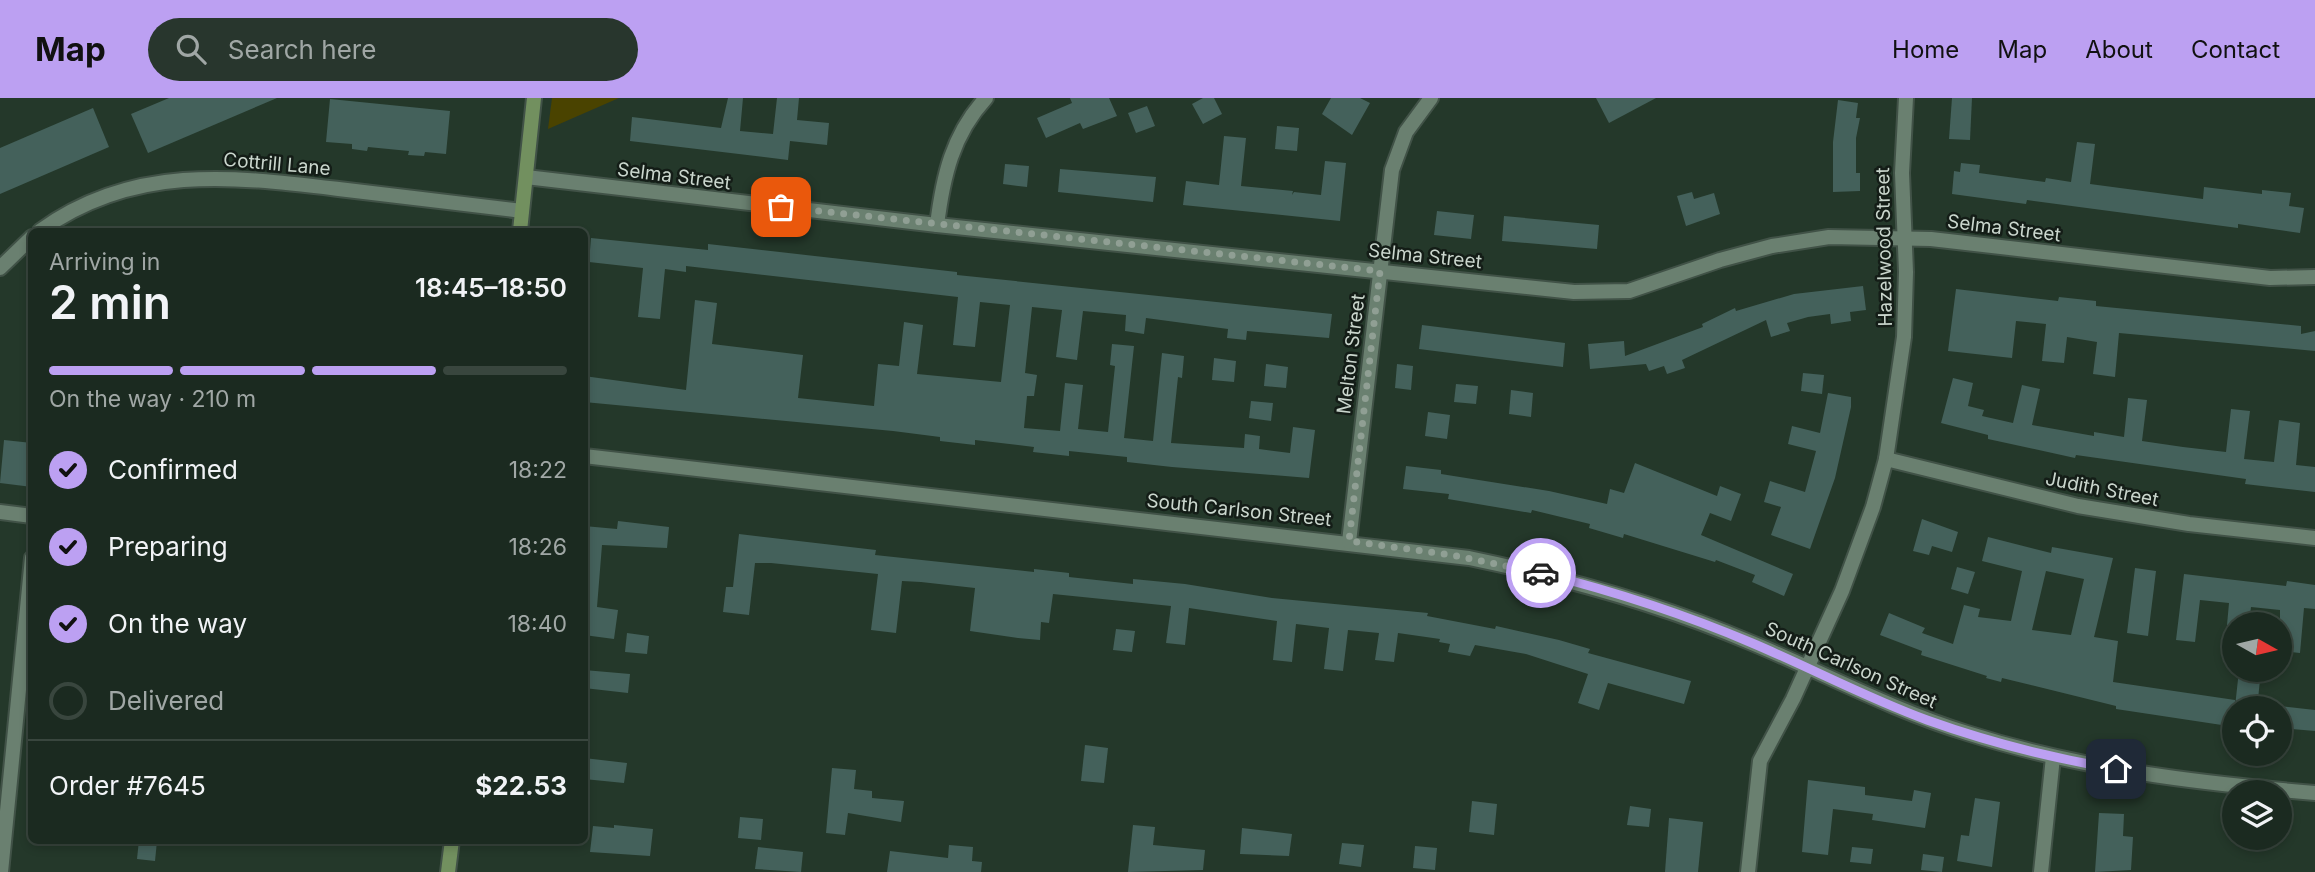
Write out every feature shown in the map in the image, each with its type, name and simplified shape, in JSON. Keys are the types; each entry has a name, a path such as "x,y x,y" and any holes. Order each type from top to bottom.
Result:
{"street":[{"path":"520,228 534,98"},
{"path":"937,225 942,184 954,147 972,113 986,98"},
{"name":"Melton Street","path":"1349,541 1392,170 1405,132 1431,98"},
{"name":"Hazelwood Street","path":"1748,872 1760,761 1807,667 1857,555 1886,459 1904,337 1905,238 1902,173 1906,98"},
{"name":"Selma Street","path":"526,177 937,225 1574,292 1609,293 1650,286 1720,260 1772,246 1829,237 1905,238 2270,278 2315,277"},
{"name":"Cottrill Lane","path":"45,228 83,204 113,193 172,179 279,182 522,211"},
{"path":"0,268 28,241"},
{"name":"South Carlson Street","path":"588,456 1349,541 1469,558 1588,585 1704,623 1927,720 2053,757 2152,776 2315,793"},
{"name":"Judith Street","path":"1886,459 2009,491 2113,512 2315,538"},
{"path":"0,512 28,516"},
{"path":"1,872 25,678 28,627"},
{"path":"2041,872 2053,757"},
{"path":"448,872 452,844"}],"shaded area":[{"path":"552,98 619,98 548,129"}],"building":[{"path":"169,98 277,98 148,153 131,114"},
{"path":"728,98 743,98 740,131 773,134 777,98 799,98 797,120 829,123 827,145 790,141 788,160 630,141 632,117 721,128"},
{"path":"1070,98 1109,98 1117,116 1083,129 1080,123 1046,138 1037,118 1072,103"},
{"path":"1203,98 1214,98 1222,114 1203,124 1192,104"},
{"path":"1331,98 1360,98 1370,103 1352,135 1322,114"},
{"path":"1596,98 1656,98 1609,123"},
{"path":"1952,98 1972,98 1970,140 1949,139"},
{"path":"330,99 450,111 446,154 425,152 424,156 408,155 409,151 368,147 367,151 352,149 352,144 326,142"},
{"path":"1838,100 1858,103 1856,118 1860,118 1856,138 1856,173 1860,173 1860,191 1833,192 1833,142"},
{"path":"1147,106 1155,126 1136,133 1128,113"},
{"path":"93,108 109,147 0,194 0,148"},
{"path":"1277,126 1299,128 1297,151 1275,149"},
{"path":"1224,136 1246,138 1241,186 1293,191 1292,195 1294,192 1321,195 1325,161 1346,163 1340,221 1183,205 1186,181 1219,185"},
{"path":"2077,142 2095,144 2090,184 2203,199 2204,187 2262,194 2262,190 2291,193 2289,206 2304,208 2300,233 2238,224 2238,228 2027,200 2026,204 1952,194 1954,171 1960,172 1961,163 1980,165 1979,173 2045,182 2046,178 2071,182"},
{"path":"1005,164 1029,166 1027,187 1003,184"},
{"path":"1060,169 1156,177 1153,202 1058,192"},
{"path":"1692,192 1694,199 1714,193 1720,214 1686,226 1677,196"},
{"path":"1437,211 1474,215 1471,239 1434,235"},
{"path":"1504,216 1599,225 1597,249 1502,241"},
{"path":"591,238 708,250 708,244 957,272 957,275 1332,314 1329,338 1247,331 1246,340 1227,338 1228,329 1146,318 1144,334 1125,331 1126,315 1083,311 1077,360 1056,357 1062,310 1032,307 1025,373 1037,375 1034,396 1027,396 1024,428 1060,431 1065,383 1083,385 1078,429 1108,432 1115,366 1110,365 1112,344 1134,346 1124,438 1153,441 1162,353 1184,356 1182,378 1178,377 1171,443 1244,448 1245,434 1260,436 1259,449 1290,453 1293,427 1315,430 1309,478 1172,467 1127,462 1127,457 1069,451 1069,456 1033,452 1034,447 975,440 975,445 893,431 588,402 588,377 686,390 695,300 717,303 712,344 803,355 798,398 874,406 878,364 899,366 904,322 923,325 917,374 1001,382 1010,305 980,302 975,347 953,345 958,297 686,266 686,272 665,269 660,319 638,317 643,268 589,262"},
{"path":"1863,286 1866,310 1850,312 1851,321 1831,324 1830,314 1808,317 1787,323 1790,331 1771,337 1766,320 1682,360 1685,368 1667,374 1664,366 1649,371 1646,364 1590,369 1588,344 1624,341 1625,356 1703,327 1702,324 1735,308 1736,311 1794,294"},
{"path":"1956,289 2058,301 2059,297 2096,301 2096,306 2301,326 2301,334 2315,331 2315,351 2119,333 2115,377 2093,374 2097,342 2067,337 2064,363 2042,361 2046,324 2016,321 2012,358 1948,351"},
{"path":"1422,325 1565,343 1563,367 1419,349"},
{"path":"1214,358 1236,361 1234,382 1212,380"},
{"path":"1266,364 1288,367 1286,388 1264,386"},
{"path":"1397,364 1413,366 1411,390 1395,388"},
{"path":"1803,373 1824,375 1822,394 1801,391"},
{"path":"1953,378 1973,383 1968,406 1984,410 1982,416 2013,423 2022,385 2040,389 2032,425 2094,436 2094,432 2124,437 2128,398 2147,400 2142,441 2226,452 2231,409 2250,411 2244,459 2274,462 2279,420 2300,423 2296,465 2315,467 2315,492 2245,484 2246,479 2076,455 2075,458 1988,439 1988,435 1941,423"},
{"path":"1456,384 1478,386 1476,404 1454,402"},
{"path":"1511,390 1533,393 1531,417 1509,414"},
{"path":"1828,393 1851,397 1851,407 1835,478 1810,549 1771,535 1781,507 1764,502 1770,481 1805,492 1816,451 1788,444 1792,426 1820,433"},
{"path":"1251,401 1273,403 1271,421 1249,418"},
{"path":"1428,412 1450,415 1447,439 1425,436"},
{"path":"4,440 28,443 28,486 0,483"},
{"path":"1635,463 1717,496 1720,486 1741,494 1731,521 1710,513 1701,535 1793,574 1784,596 1752,582 1755,575 1716,560 1715,562 1624,534 1623,538 1589,528 1590,524 1532,510 1531,513 1448,499 1449,494 1403,489 1406,466 1441,470 1441,474 1549,491 1607,504 1610,489 1624,493"},
{"path":"1922,519 1958,532 1952,552 1932,546 1929,555 1913,551"},
{"path":"618,521 669,527 667,548 602,545 597,607 618,610 614,639 588,636 588,526 617,529"},
{"path":"739,534 876,550 875,555 1034,572 1034,569 1069,573 1069,577 1133,584 1133,579 1185,584 1272,598 1428,613 1427,616 1495,629 1496,626 1559,640 1590,649 1588,653 1691,681 1684,704 1608,683 1599,710 1578,703 1588,674 1526,654 1475,645 1470,656 1448,652 1450,644 1439,642 1440,639 1398,633 1394,662 1375,660 1379,633 1348,630 1343,671 1324,669 1329,628 1296,624 1292,662 1273,660 1277,621 1189,608 1185,645 1166,643 1171,606 1053,594 1049,623 1041,622 1040,640 1018,638 970,631 975,588 921,582 902,581 896,633 871,630 878,574 771,563 755,563 749,615 723,612 726,587 733,587"},
{"path":"1988,537 2051,553 2052,547 2113,558 2094,637 2118,641 2113,682 2222,698 2222,725 2116,709 2116,706 2002,678 2001,682 1921,655 1922,651 1880,635 1889,613 1925,628 1922,633 1953,644 1964,605 1980,609 1978,617 2011,621 2022,571 1982,561","holes":["2046,571 2084,579 2071,635 2032,630"]},
{"path":"1957,567 1975,572 1968,594 1951,589"},
{"path":"2135,568 2156,571 2148,636 2127,633"},
{"path":"2184,574 2286,586 2287,581 2315,585 2315,609 2304,608 2300,653 2292,652 2292,612 2251,607 2250,612 2228,612 2229,603 2200,600 2195,642 2176,640"},
{"path":"1116,629 1135,631 1132,652 1113,650"},
{"path":"627,633 649,636 647,654 625,652"},
{"path":"588,670 630,674 628,693 588,688"},
{"path":"2238,682 2260,682 2258,696 2236,696"},
{"path":"2292,707 2315,710 2315,731 2292,729"},
{"path":"1085,745 1108,748 1104,783 1081,781"},
{"path":"588,758 627,763 624,783 588,779"},
{"path":"832,768 856,770 854,789 872,791 872,798 904,801 901,822 848,813 845,835 826,833"},
{"path":"1808,780 1865,787 1865,795 1912,801 1914,790 1931,793 1925,828 1872,820 1873,814 1833,809 1828,855 1802,852"},
{"path":"1975,798 2000,802 1992,867 1957,861 1961,835 1969,836"},
{"path":"1472,801 1497,804 1494,835 1469,832"},
{"path":"1630,806 1651,809 1649,827 1627,825"},
{"path":"2099,813 2124,814 2123,836 2133,837 2131,870 2095,872"},
{"path":"740,817 763,819 761,840 738,838"},
{"path":"1669,818 1703,822 1698,872 1665,872"},
{"path":"614,825 653,829 650,856 590,852 593,826 614,828"},
{"path":"1133,825 1155,827 1153,845 1205,850 1203,870 1128,872"},
{"path":"1242,828 1292,834 1289,856 1240,854"},
{"path":"1342,843 1364,845 1361,867 1339,864"},
{"path":"139,844 157,844 155,861 137,859"},
{"path":"949,845 973,847 972,861 982,862 981,872 887,872 890,851 948,858"},
{"path":"1415,846 1437,848 1435,870 1413,868"},
{"path":"758,847 803,852 801,872 755,869"},
{"path":"1852,847 1873,849 1871,864 1850,862"},
{"path":"1923,854 1944,857 1942,872 1921,870"}],"way so far":[{"path":"781,207 1380,271 1349,541 1435,552 1541,573"}],"route":[{"path":"1541,573 1655,605 1704,623 1883,703 1968,734 2053,757 2116,769"}]}
